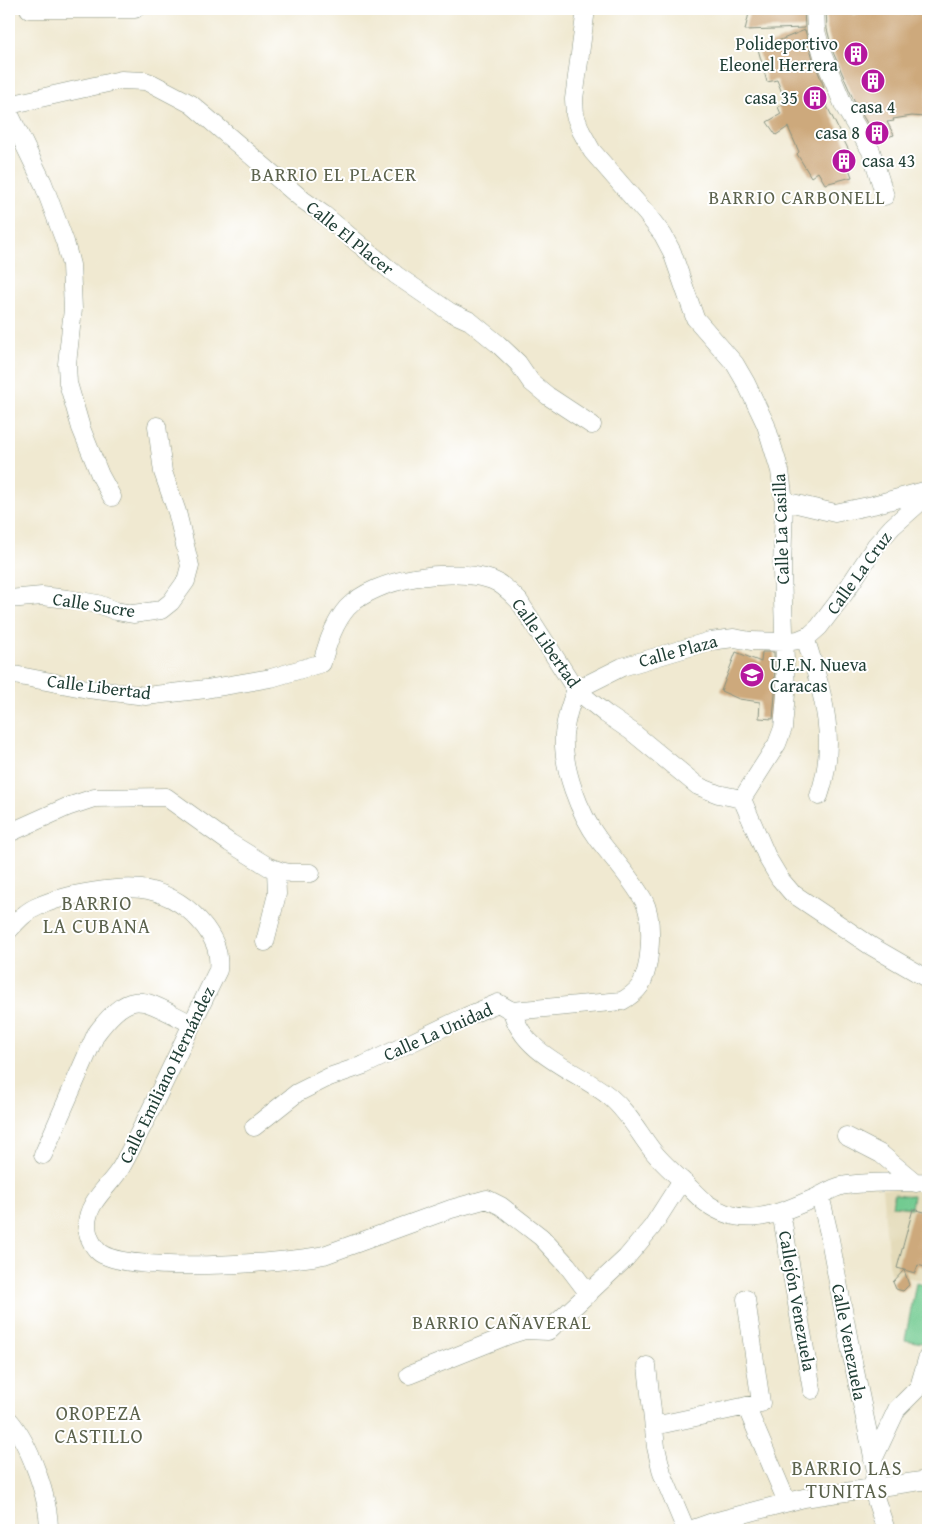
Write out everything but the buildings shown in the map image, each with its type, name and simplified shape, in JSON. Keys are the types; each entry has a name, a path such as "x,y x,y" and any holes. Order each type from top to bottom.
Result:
{"street":[{"path":"28,9 135,9"},
{"name":"Calle La Casilla","path":"586,9 574,98 575,115 581,131 592,151 663,235 672,252 695,318 735,364 746,383 766,426 780,471 784,501 782,570 786,694 783,728 777,744 742,799"},
{"path":"816,9 816,31 822,56 844,106 871,151 885,196"},
{"name":"Calle El Placer","path":"9,105 121,80 144,81 153,84 191,104 303,200 323,214 396,275 450,312 470,321 518,363 531,382 548,396 592,425"},
{"path":"9,113 42,182 65,242 71,265 73,309 67,364 68,383 89,450 112,496"},
{"name":"Calle Sucre","path":"9,599 42,596 68,599 98,604 116,611 133,614 161,610 171,602 186,581 190,566 177,512 163,472 157,426"},
{"path":"784,501 835,513 873,506 928,490"},
{"name":"Calle La Cruz","path":"785,642 805,637 820,627 876,545 928,495"},
{"name":"Calle Libertad","path":"9,674 88,689 146,696 206,689 271,678 322,663 326,646 336,624 347,608 371,591 403,580 444,575 474,576 493,580 507,589 519,601 576,690 631,731 698,786 718,794 742,799"},
{"path":"805,637 819,681 828,725 827,769 818,796"},
{"name":"Calle Plaza","path":"576,690 622,667 710,641 734,638 751,641 785,642"},
{"name":"Calle La Unidad","path":"254,1127 297,1093 329,1077 364,1065 498,1003 512,1011 622,1001 631,996 639,987 646,973 650,919 645,903 636,888 589,826 580,808 565,754 564,736 569,707 576,690"},
{"path":"9,833 68,807 94,798 166,797 230,843 276,870 290,873 312,873"},
{"path":"742,799 768,859 780,879 792,893 872,946 928,979"},
{"path":"265,942 277,894 276,870"},
{"name":"Calle Emiliano Hernández","path":"9,930 23,915 37,906 84,894 129,888 148,890 173,899 197,916 217,944 218,970 142,1130 119,1173 99,1196 89,1212 88,1234 100,1252 122,1261 165,1265 233,1264 311,1258 451,1209 487,1199 501,1206 541,1237 567,1265 589,1294"},
{"path":"43,1155 96,1034 108,1017 118,1008 137,1000 147,1002 192,1024"},
{"path":"512,1011 520,1030 527,1039 544,1053 608,1095 624,1109 652,1151 705,1203 720,1212 742,1217 760,1218 781,1212 839,1186 922,1182"},
{"path":"846,1136 881,1154 922,1182"},
{"path":"409,1374 509,1334 525,1330 548,1332 626,1258 652,1227 682,1180"},
{"name":"Calle Venezuela","path":"820,1195 829,1234 850,1352 876,1471 872,1488"},
{"name":"Callejón Venezuela","path":"781,1212 812,1390"},
{"path":"654,1426 761,1402 746,1299"},
{"path":"873,1460 897,1409 919,1387 928,1356"},
{"path":"647,1366 656,1447 662,1473 686,1530"},
{"path":"746,1406 787,1502"},
{"path":"9,1420 20,1436 39,1481 49,1520 49,1530"},
{"path":"690,1530 710,1522 804,1498 928,1480"},
{"path":"872,1488 886,1530"}],"shaded area":[{"path":"882,1188 928,1191 928,1282 890,1273"}],"green space":[{"path":"894,1194 913,1196 911,1208 892,1206"},
{"path":"916,1283 928,1286 928,1344 905,1340"}],"place":[{"name":"Polideportivo Eleonel Herrera","path":"856,54"},
{"name":"casa 4","path":"873,81"},
{"name":"casa 35","path":"815,98"},
{"name":"casa 8","path":"877,133"},
{"name":"casa 43","path":"844,161"},
{"name":"U.E.N. Nueva Caracas","path":"752,675"}],"district":[{"name":"BARRIO EL PLACER","path":"334,174"},
{"name":"BARRIO CARBONELL","path":"797,197"},
{"name":"BARRIO LA CUBANA","path":"97,914"},
{"name":"BARRIO CAÑAVERAL","path":"502,1322"},
{"name":"OROPEZA CASTILLO","path":"99,1424"},
{"name":"BARRIO LAS TUNITAS","path":"847,1480"}]}
